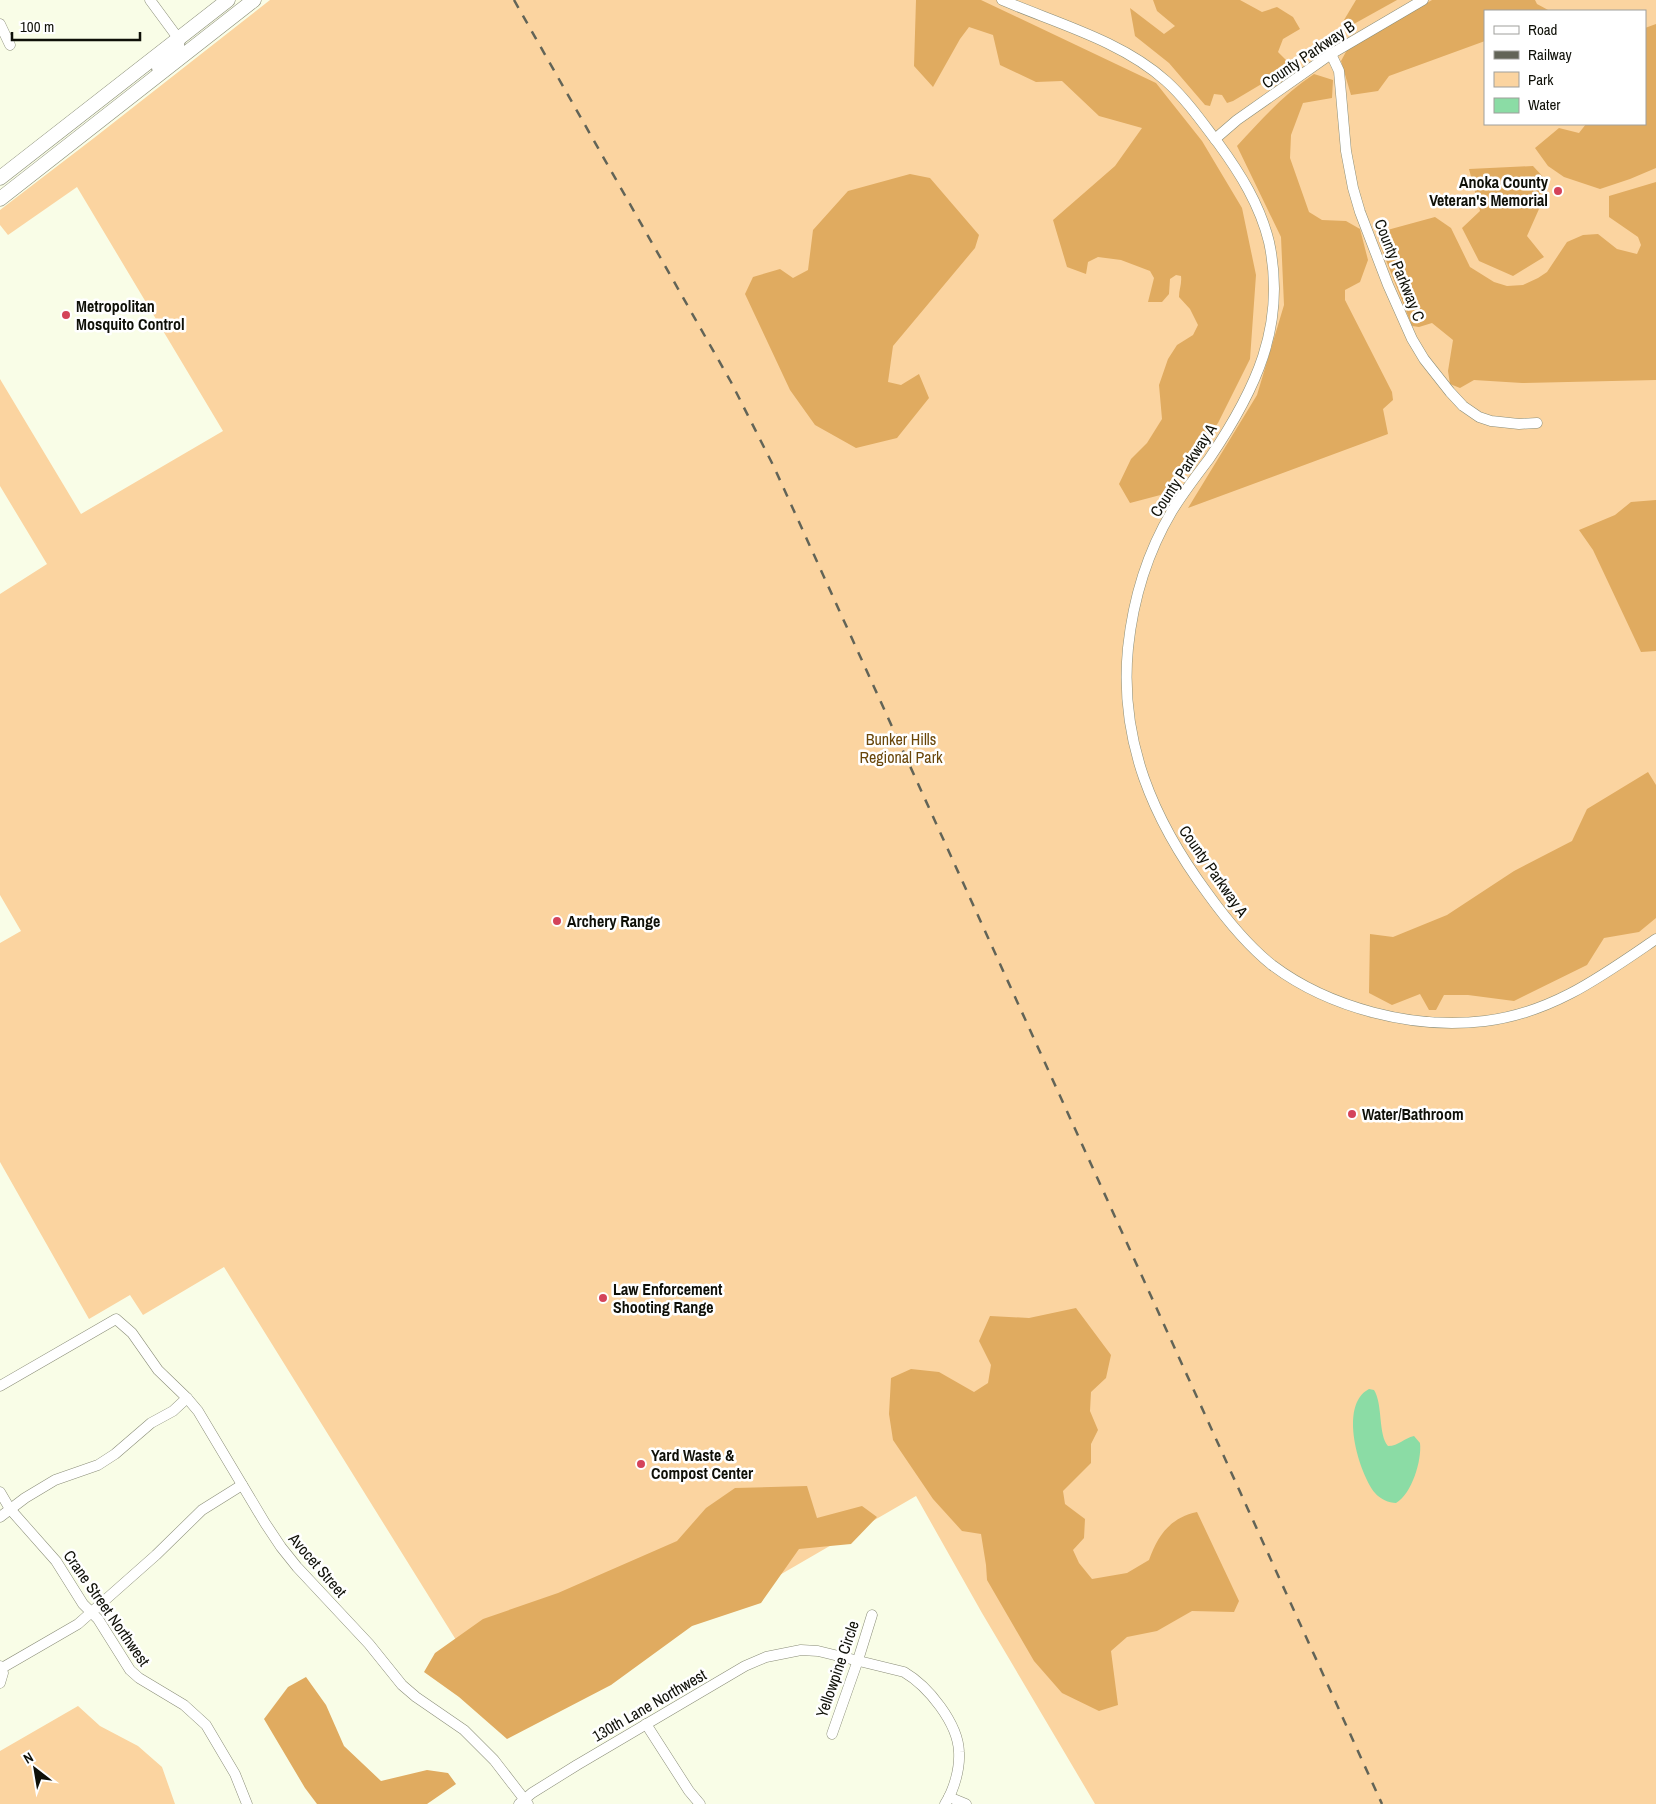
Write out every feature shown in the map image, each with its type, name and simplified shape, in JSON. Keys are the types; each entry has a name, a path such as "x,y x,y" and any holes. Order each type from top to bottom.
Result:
{"main road":[{"path":"0,178 228,0"},
{"path":"0,199 254,0"}],"street":[{"path":"77,139 125,94 178,51 180,46 178,38 150,0"},
{"name":"County Parkway A","path":"1002,0 1111,44 1165,80 1192,108 1232,162 1251,193 1268,237 1272,261 1274,307 1262,363 1246,400 1172,512 1149,558 1132,618 1126,677 1132,737 1143,779 1168,832 1184,860 1243,938 1272,964 1292,978 1339,1002 1384,1015 1410,1020 1450,1023 1486,1021 1521,1014 1557,1002 1596,980 1656,939"},
{"name":"County Parkway B","path":"1215,139 1237,120 1331,54 1423,0"},
{"path":"0,24 10,45"},
{"name":"County Parkway C","path":"1331,54 1340,71 1346,151 1353,188 1360,212 1388,285 1412,339 1424,359 1450,392 1463,406 1479,417 1491,421 1519,424 1537,423"},
{"name":"Avocet Street","path":"0,1386 116,1320 132,1333 158,1370 187,1398 208,1426 281,1547 369,1644 402,1685 464,1730 494,1760 524,1802"},
{"path":"0,1517 24,1498 54,1480 98,1465 115,1454 151,1423 173,1411 187,1398"},
{"path":"0,1683 3,1677 1,1667 78,1624 156,1556 202,1510 242,1485"},
{"name":"Crane Street Northwest","path":"0,1492 10,1509 56,1561 83,1604 98,1619 130,1670 139,1678 184,1705 206,1725 235,1774 247,1804"},
{"name":"Yellowpine Circle","path":"832,1734 872,1614"},
{"name":"130th Lane Northwest","path":"524,1802 554,1779 745,1666 766,1656 801,1650 818,1651 858,1660 904,1672 916,1679 935,1699 952,1728 959,1752 957,1775 947,1801"},
{"path":"646,1724 689,1791 700,1804"},
{"path":"947,1801 966,1804"}],"green space":[{"name":"Bunker Hills Regional Park","path":"270,0 1656,0 1656,1804 1095,1804 982,1613 916,1496 512,1730 224,1267 143,1315 130,1295 89,1319 0,1162 0,943 21,931 0,895 0,594 47,564 0,486 0,379 81,514 223,431 77,187 8,235 0,225 0,210"},
{"path":"78,1706 100,1726 138,1746 162,1767 175,1804 0,1804 0,1751"}],"shaded area":[{"path":"916,0 981,0 1156,83 1202,141 1242,208 1256,275 1250,359 1218,423 1168,493 1130,503 1119,484 1131,459 1147,443 1162,419 1159,385 1168,359 1177,345 1193,335 1198,325 1190,309 1179,297 1181,276 1176,275 1170,279 1169,294 1162,302 1148,302 1154,278 1150,271 1121,260 1098,257 1088,262 1086,274 1067,267 1053,220 1115,166 1142,128 1099,116 1062,81 1036,82 1000,65 993,35 969,27 960,39 933,87 914,66"},
{"path":"1153,0 1240,0 1262,12 1277,7 1293,17 1300,29 1283,39 1278,52 1292,66 1233,101 1227,103 1222,95 1214,94 1210,106 1205,105 1169,63 1135,36 1130,8 1164,34 1175,26 1157,11"},
{"path":"1356,0 1397,0 1352,25 1344,20"},
{"path":"1432,0 1535,0 1537,4 1548,10 1484,10 1484,41 1389,76 1378,91 1351,95 1341,61 1348,48"},
{"path":"1656,24 1656,168 1600,189 1564,177 1548,166 1535,148 1559,128 1579,133 1585,125 1646,125 1646,28"},
{"path":"1314,74 1333,80 1332,98 1303,103 1291,135 1290,158 1309,212 1322,220 1346,221 1360,229 1368,260 1360,282 1345,290 1345,300 1392,392 1393,400 1383,409 1388,434 1188,508 1257,395 1284,305 1281,237 1237,146 1283,99"},
{"path":"1533,166 1546,180 1543,200 1527,236 1544,257 1513,276 1479,261 1462,228 1480,211 1469,169"},
{"path":"910,174 930,178 979,235 975,248 893,346 888,382 901,385 919,374 929,398 897,438 856,448 815,425 790,390 745,294 753,277 780,269 793,278 808,270 813,230 848,191"},
{"path":"1656,182 1656,380 1522,383 1474,380 1460,388 1450,384 1448,371 1453,340 1432,323 1419,327 1412,326 1378,240 1380,232 1435,217 1451,228 1470,267 1494,282 1507,286 1523,285 1547,272 1567,242 1583,235 1598,234 1617,249 1637,254 1641,245 1638,237 1609,217 1609,196"},
{"path":"1656,500 1656,651 1641,652 1593,550 1579,530 1615,515 1631,502"},
{"path":"1648,772 1656,785 1656,918 1639,932 1604,938 1587,965 1514,1001 1468,995 1444,995 1436,1010 1429,1010 1420,994 1392,1005 1369,993 1370,934 1393,937 1447,915 1514,871 1572,841 1587,809"},
{"path":"1076,1308 1111,1355 1106,1378 1091,1392 1090,1411 1098,1430 1091,1444 1091,1463 1063,1491 1065,1504 1085,1519 1084,1538 1073,1550 1079,1563 1092,1579 1127,1573 1149,1560 1156,1543 1172,1523 1197,1512 1239,1601 1234,1612 1192,1611 1157,1631 1127,1637 1111,1651 1118,1705 1099,1711 1062,1693 1034,1661 987,1580 981,1534 962,1531 933,1499 893,1440 889,1414 891,1378 911,1369 939,1372 974,1392 988,1383 991,1365 979,1341 990,1316 1029,1318"},
{"path":"807,1486 817,1518 862,1506 877,1517 851,1544 799,1549 761,1603 692,1626 611,1685 507,1739 459,1697 424,1672 435,1653 483,1619 558,1593 677,1541 706,1508 735,1488"},
{"path":"306,1677 326,1705 344,1746 381,1781 427,1770 448,1773 456,1784 427,1804 317,1804 305,1788 264,1719 288,1687"}],"water":[{"path":"1369,1389 1374,1390 1377,1396 1383,1435 1388,1446 1395,1445 1414,1436 1420,1443 1418,1467 1415,1476 1407,1492 1396,1503 1385,1500 1375,1493 1363,1471 1354,1440 1353,1424 1355,1409 1360,1397"}],"railway":[{"path":"514,0 731,382 774,467 1382,1804"}],"place":[{"name":"Anoka County Veteran's Memorial","path":"1558,191"},
{"name":"Metropolitan Mosquito Control","path":"66,315"},
{"name":"Archery Range","path":"557,921"},
{"name":"Water/Bathroom","path":"1352,1114"},
{"name":"Law Enforcement Shooting Range","path":"603,1298"},
{"name":"Yard Waste & Compost Center","path":"641,1464"}]}
